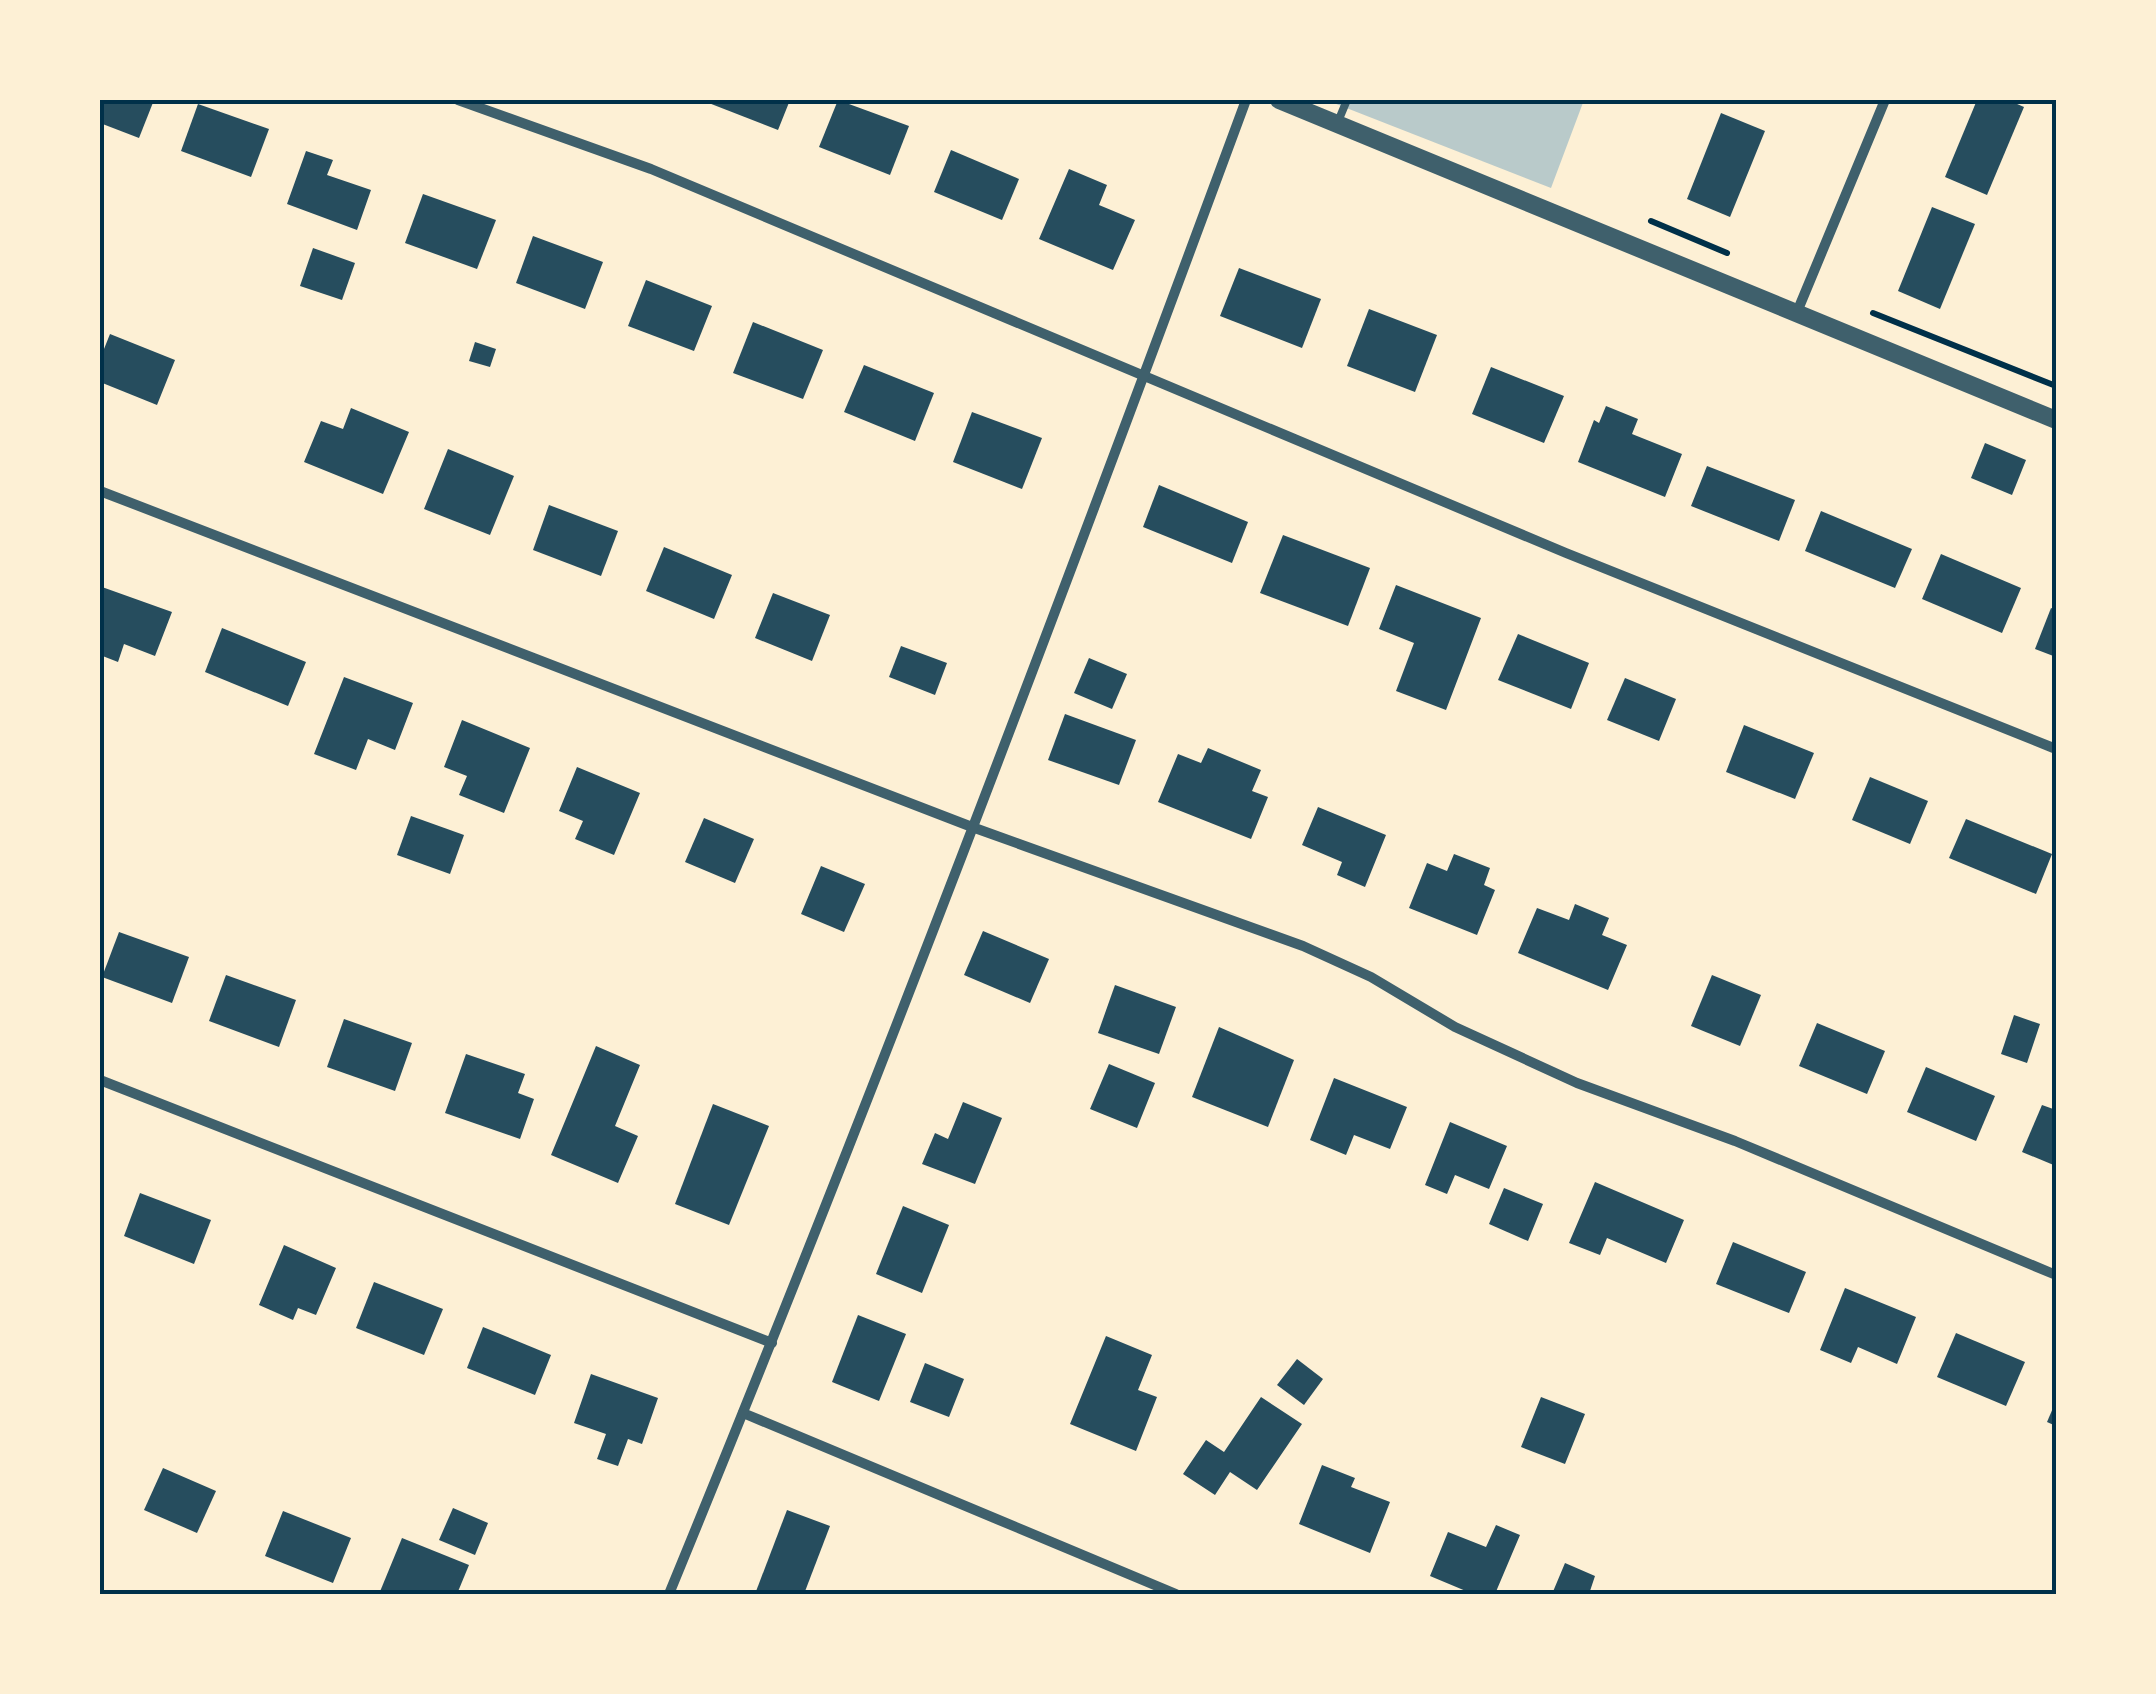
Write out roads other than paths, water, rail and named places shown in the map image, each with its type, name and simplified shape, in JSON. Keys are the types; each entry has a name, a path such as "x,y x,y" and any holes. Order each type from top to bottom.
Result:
{"street":[{"path":"458,100 652,169 1584,560 2056,749"},
{"path":"669,1594 772,1344 972,827 1246,100"},
{"path":"1278,100 2056,420"},
{"path":"1797,312 1885,100"},
{"path":"100,491 972,827 1303,946 1370,976 1455,1027 1577,1083 1735,1141 2056,1275"},
{"path":"100,1080 772,1344"},
{"path":"744,1413 1176,1594"}],"lane":[{"path":"1337,124 1347,100"}]}
